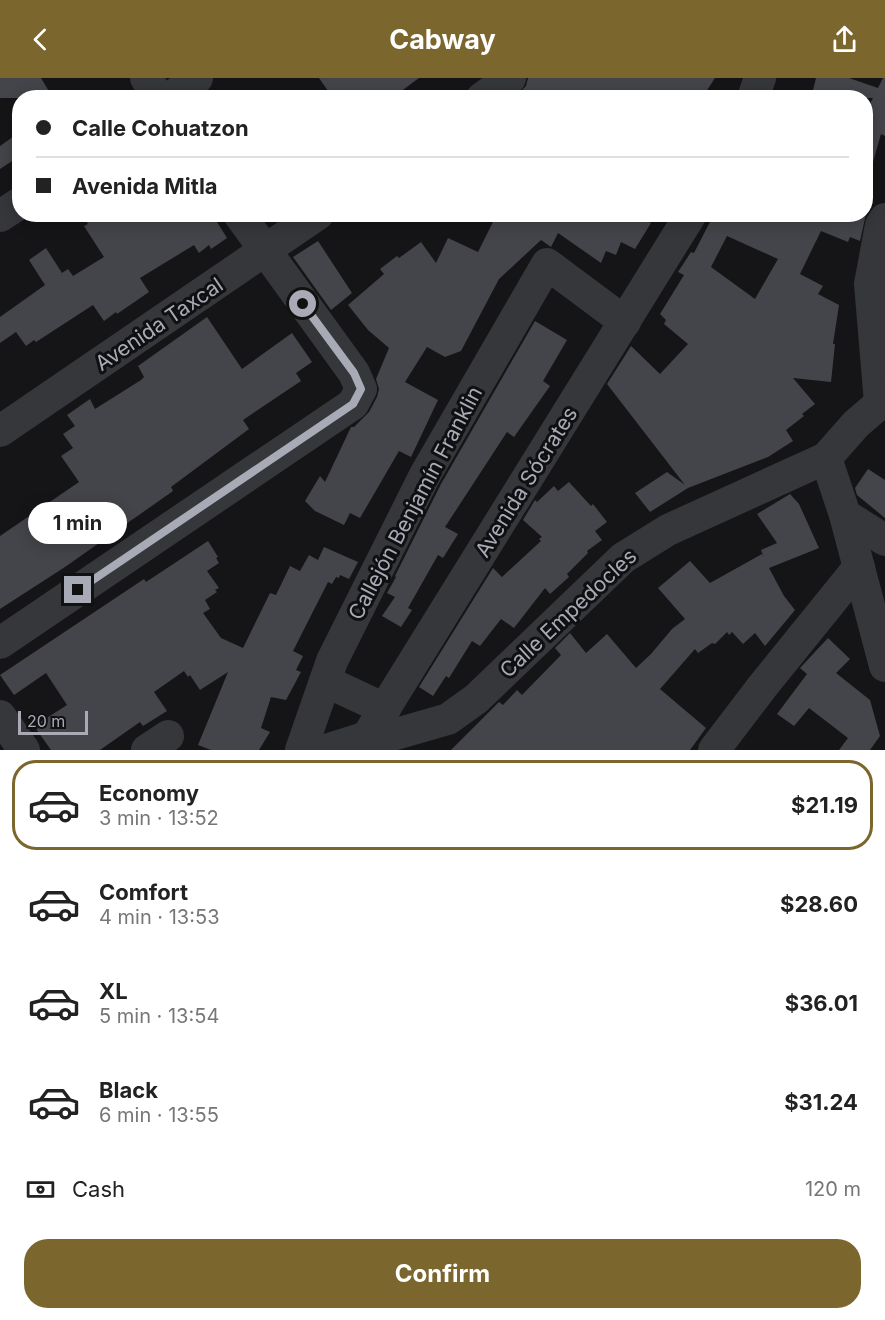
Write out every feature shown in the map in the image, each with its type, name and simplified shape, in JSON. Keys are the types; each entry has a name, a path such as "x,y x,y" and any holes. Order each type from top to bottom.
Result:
{"street":[{"path":"181,90 197,78"},
{"path":"493,90 510,78"},
{"path":"883,401 870,284 881,225 885,219"},
{"path":"0,643 353,404 361,389 354,373 244,222"},
{"name":"Avenida Taxcal","path":"0,431 307,222"},
{"name":"Avenida Sócrates","path":"365,744 686,222"},
{"name":"Callejón Benjamín Franklin","path":"301,750 332,661 425,475 547,264 625,322"},
{"name":"Calle Empedocles","path":"326,750 365,744 448,719 476,699 623,558 668,530 826,458 856,424 883,401"},
{"path":"826,458 845,515 885,666"},
{"path":"845,515 885,540"},
{"path":"714,750 859,567"},
{"path":"325,681 385,709"},
{"path":"0,716 24,750"}],"building":[{"path":"0,78 41,78 48,90 12,90 12,98 0,98"},
{"path":"319,78 419,78 403,90 327,90"},
{"path":"528,78 715,78 707,90 522,90"},
{"path":"816,78 849,78 878,88 885,78 885,136 881,134 873,162 873,90 813,90"},
{"path":"12,138 12,161 0,169 0,146"},
{"path":"87,222 217,222 227,238 211,249 209,245 199,253 194,245 140,278 149,292 104,321 93,305 36,342 34,340 26,346 16,332 0,343 0,317 45,285 29,260 46,248 62,273 68,269 73,276 104,257 84,226 88,224"},
{"path":"493,222 651,223 635,249 621,242 616,255 606,251 601,263 558,233 551,247 541,240 499,279 461,351 445,357 427,347 405,382 438,400 411,457 399,451 360,518 350,513 344,525 315,511 305,501 320,476 325,482 351,427 354,427 369,412 379,389 376,379 389,348 368,330 348,305 384,274 380,269 421,242 436,263 448,238 478,252"},
{"path":"710,222 864,222 860,241 850,237 848,242 821,231 800,274 823,286 818,294 839,305 833,344 835,344 831,382 793,378 815,404 786,430 793,441 768,457 688,488 650,512 635,493 667,472 685,485 607,384 631,346 660,374 688,344 664,324 666,320 660,314 684,275 678,272 691,252 694,253","holes":["727,236 778,259 755,299 711,267"]},
{"path":"318,241 352,293 331,310 293,257"},
{"path":"207,317 242,369 292,333 312,362 296,373 301,381 243,420 249,429 171,487 173,491 65,567 0,609 0,536 79,482 61,456 73,448 63,434 75,426 67,415 90,399 95,409 141,380 144,377 138,366"},
{"path":"535,321 567,340 543,381 550,386 514,437 507,432 445,527 458,534 443,558 438,555 408,608 412,610 401,627 382,616 395,597 387,593 441,484"},
{"path":"868,469 885,480 885,518 857,495 855,488"},
{"path":"569,482 591,506 593,504 607,522 595,531 602,540 587,551 588,553 567,574 569,577 550,594 545,588 514,628 501,619 480,646 472,641 449,678 446,676 433,696 419,687 493,568 502,577 541,541 539,539 542,537 523,520 535,500 537,502 554,486 558,491"},
{"path":"790,494 799,504 819,548 769,568 784,596 795,610 765,646 755,633 743,644 732,632 729,635 727,632 715,644 712,643 698,653 695,649 660,689 706,728 690,750 451,750 499,702 503,705 517,690 522,695 561,655 555,648 570,633 586,653 607,634 636,668 672,629 685,619 658,588 690,561 710,583 762,554 764,558 761,550 777,543 757,514"},
{"path":"208,541 219,563 207,571 219,588 205,600 210,609 203,613 221,638 243,648 270,593 276,595 290,566 300,571 309,555 318,560 324,547 358,562 349,579 340,575 332,584 328,582 293,651 303,656 296,670 301,672 286,700 271,697 261,728 270,732 259,750 211,750 198,745 228,672 200,690 190,675 188,677 184,671 154,692 167,711 143,726 140,722 100,750 51,750 34,726 67,705 46,673 14,695 0,675 144,579 146,582"},
{"path":"828,638 850,659 836,673 870,700 880,736 870,750 839,750 848,738 809,708 794,726 777,714 807,674 800,668"}],"route":[{"path":"78,590 353,404 361,389 354,373 303,304"}]}
